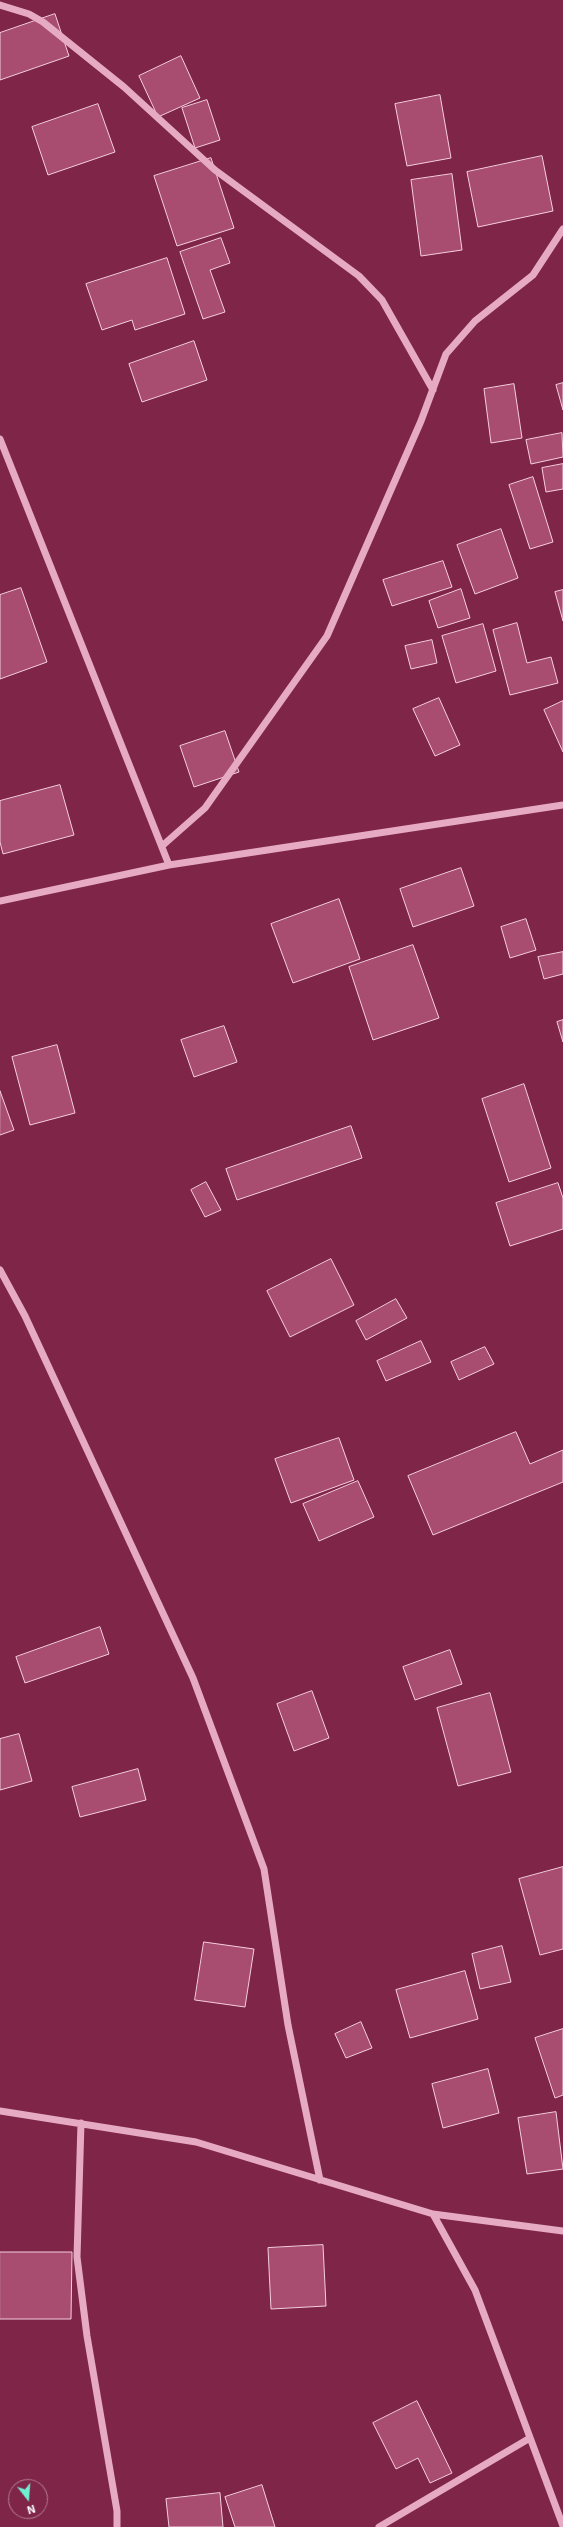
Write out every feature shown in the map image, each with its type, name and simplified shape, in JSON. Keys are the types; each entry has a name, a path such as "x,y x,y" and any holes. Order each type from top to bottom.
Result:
{"street":[{"path":"0,5 29,14 43,22 124,87 216,170 359,276 382,300 433,390"},
{"path":"162,846 205,808 327,636 433,390 446,354 475,320 533,275 563,229"},
{"path":"0,439 169,865"},
{"path":"0,901 169,865 563,805"},
{"path":"0,1270 25,1316 193,1678 264,1869 288,2025 320,2180"},
{"path":"0,2111 196,2142 433,2214 563,2231"},
{"path":"81,2123 77,2257 87,2336 117,2511 117,2527"},
{"path":"433,2214 474,2290 563,2526"},
{"path":"379,2527 530,2438"}],"building":[{"path":"55,14 69,56 0,80 0,33"},
{"path":"181,56 200,98 158,117 139,76"},
{"path":"440,95 451,158 407,166 395,104"},
{"path":"207,100 220,140 195,148 182,108"},
{"path":"98,104 115,152 48,175 32,127"},
{"path":"542,156 553,211 478,227 467,172"},
{"path":"211,158 234,228 177,246 154,176"},
{"path":"452,174 462,250 421,256 411,180"},
{"path":"221,238 230,263 210,270 225,312 203,319 180,252"},
{"path":"167,258 185,314 135,330 132,320 102,330 86,284"},
{"path":"194,341 207,380 142,402 129,364"},
{"path":"563,383 563,410 556,385"},
{"path":"514,384 522,438 491,443 484,389"},
{"path":"562,433 563,457 531,464 526,440"},
{"path":"563,464 563,489 546,492 542,468"},
{"path":"533,477 553,542 530,549 509,485"},
{"path":"501,529 518,578 475,594 457,545"},
{"path":"443,561 452,587 392,606 383,580"},
{"path":"21,588 47,662 0,679 0,595"},
{"path":"461,589 470,618 438,628 429,601"},
{"path":"563,590 563,621 555,592"},
{"path":"517,623 527,663 551,657 558,683 510,695 493,630"},
{"path":"483,624 496,671 456,683 442,636"},
{"path":"432,640 437,663 411,669 405,646"},
{"path":"439,698 460,745 435,756 413,709"},
{"path":"563,701 563,752 544,710"},
{"path":"225,731 239,772 194,787 180,746"},
{"path":"60,785 74,835 3,854 0,842 0,801"},
{"path":"461,868 474,906 413,927 400,889"},
{"path":"339,899 360,959 293,983 271,924"},
{"path":"526,919 536,950 510,958 501,927"},
{"path":"413,945 439,1018 373,1040 349,967"},
{"path":"563,952 563,974 544,979 538,957"},
{"path":"563,1020 563,1042 557,1022"},
{"path":"224,1026 237,1062 194,1077 181,1040"},
{"path":"57,1045 75,1113 30,1125 12,1057"},
{"path":"524,1084 551,1168 509,1182 482,1099"},
{"path":"0,1091 14,1130 0,1135"},
{"path":"351,1126 362,1158 237,1200 226,1169"},
{"path":"206,1182 221,1210 205,1217 191,1190"},
{"path":"558,1183 563,1198 563,1229 510,1246 496,1203"},
{"path":"331,1259 354,1305 290,1337 267,1291"},
{"path":"396,1299 407,1318 366,1340 356,1321"},
{"path":"421,1341 431,1362 386,1381 377,1361"},
{"path":"485,1347 494,1364 459,1380 451,1362"},
{"path":"516,1432 530,1464 563,1450 563,1482 433,1535 408,1476"},
{"path":"339,1438 354,1480 291,1503 275,1459"},
{"path":"358,1481 374,1517 319,1541 303,1504"},
{"path":"100,1627 109,1654 25,1683 16,1657"},
{"path":"450,1650 462,1684 415,1700 403,1667"},
{"path":"312,1691 329,1738 294,1751 277,1704"},
{"path":"490,1693 511,1772 458,1786 437,1708"},
{"path":"19,1734 32,1781 0,1790 0,1739"},
{"path":"138,1769 146,1800 80,1817 72,1787"},
{"path":"563,1867 563,1949 540,1955 519,1879"},
{"path":"204,1942 254,1949 245,2007 195,2000"},
{"path":"502,1946 511,1982 480,1989 472,1954"},
{"path":"465,1971 478,2019 410,2038 396,1990"},
{"path":"361,2022 372,2048 346,2058 335,2034"},
{"path":"563,2029 563,2095 555,2098 535,2038"},
{"path":"488,2069 499,2113 443,2128 432,2084"},
{"path":"556,2112 563,2169 527,2174 518,2118"},
{"path":"323,2245 326,2306 271,2309 268,2248"},
{"path":"0,2252 72,2252 71,2319 0,2319"},
{"path":"417,2401 452,2473 430,2483 418,2458 396,2469 373,2423"},
{"path":"262,2485 275,2527 235,2527 225,2497"},
{"path":"220,2493 223,2527 169,2527 166,2499"}]}
